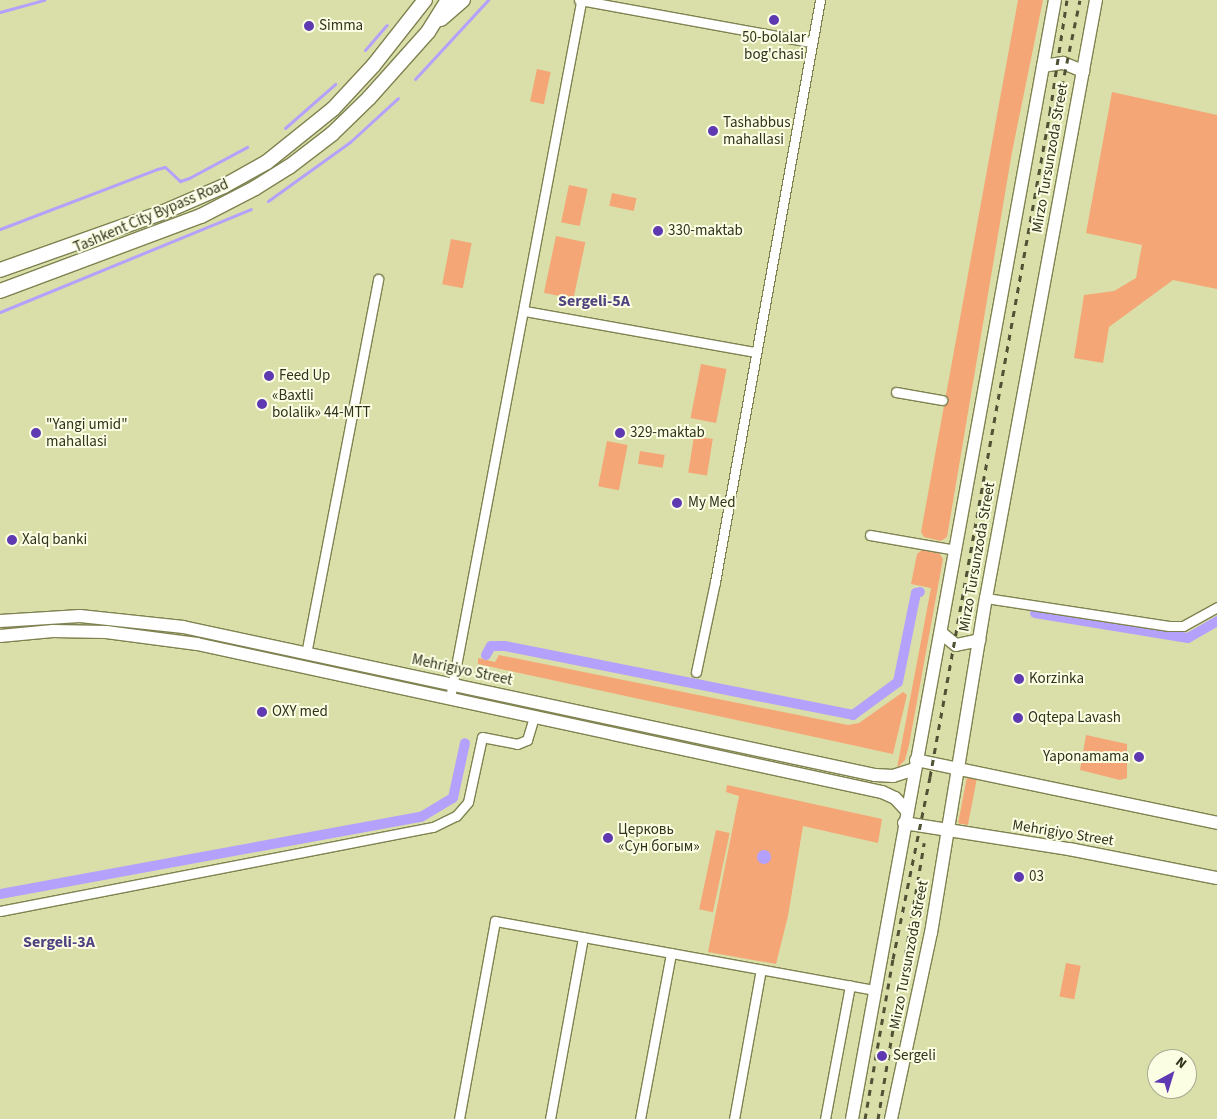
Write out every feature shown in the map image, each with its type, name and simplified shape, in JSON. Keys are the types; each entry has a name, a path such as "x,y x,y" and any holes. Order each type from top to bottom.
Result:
{"highway":[{"name":"Tashkent City Bypass Road","path":"0,270 197,198 267,162 333,109 380,59 425,0"},
{"name":"Tashkent City Bypass Road","path":"0,291 78,264 200,216 255,188 289,167 346,121 428,32 448,0"},
{"path":"428,32 463,0"},
{"path":"71,245 69,256 78,264"}],"main road":[{"name":"Mirzo Tursunzoda Street","path":"852,1119 906,810 941,633 1055,0"},
{"name":"Mirzo Tursunzoda Street","path":"891,1119 949,831 986,598 1096,0"},
{"path":"1043,66 1064,63 1083,71"},
{"name":"Mehrigiyo Street","path":"0,620 80,616 135,621 208,632 875,775 899,776 915,765 960,768 1217,823"},
{"name":"Mehrigiyo Street","path":"0,636 53,631 134,635 206,646 882,792 895,798 906,810"},
{"path":"941,633 956,645 979,640"},
{"name":"Mehrigiyo Street","path":"904,823 1069,849 1217,878"}],"street":[{"path":"696,672 820,0"},
{"path":"450,698 525,311 580,1 812,42"},
{"path":"306,654 378,279"},
{"path":"525,311 755,352"},
{"path":"896,392 942,400"},
{"path":"870,535 956,550"},
{"path":"986,598 1170,626 1183,626 1217,607"},
{"path":"0,911 433,827 456,816 468,802 482,737 517,744 526,740 534,717"},
{"path":"459,1119 495,921 875,990"},
{"path":"550,1119 583,937"},
{"path":"640,1119 670,953"},
{"path":"734,1119 761,969"},
{"path":"825,1119 850,985"}],"shaded area":[{"path":"1018,0 1043,0 1012,152 947,537 941,541 924,537 921,532"},
{"path":"537,69 551,72 544,104 530,101"},
{"path":"1112,92 1217,115 1217,289 1173,280 1109,327 1103,363 1074,358 1084,295 1114,291 1136,278 1142,245 1086,233"},
{"path":"569,185 588,189 580,226 561,222"},
{"path":"612,193 636,198 634,211 609,206"},
{"path":"556,236 585,242 573,299 544,293"},
{"path":"451,239 472,243 463,288 442,284"},
{"path":"701,364 727,369 716,423 691,418"},
{"path":"694,436 713,439 707,476 688,473"},
{"path":"607,441 628,445 619,490 598,486"},
{"path":"640,451 665,455 663,468 638,464"},
{"path":"922,550 939,553 943,559 909,745 905,760 897,768 931,588 911,584 917,554"},
{"path":"499,655 848,725 859,723 903,692 907,695 893,754 478,664 478,658 495,662"},
{"path":"1086,735 1127,744 1127,778 1120,780 1080,770"},
{"path":"967,777 977,779 968,825 958,823"},
{"path":"727,785 882,819 878,843 803,826 788,916 776,964 708,952 739,796 726,792"},
{"path":"716,830 730,833 713,912 699,909"},
{"path":"761,850 767,850 771,857 767,864 761,864 757,860 757,854"},
{"path":"1066,963 1081,966 1074,999 1060,996"}],"waterway":[{"path":"0,12 44,0"},
{"path":"415,79 488,0"},
{"path":"365,50 387,25"},
{"path":"285,128 335,84"},
{"path":"268,201 350,142 398,98"},
{"path":"0,229 157,169 165,167 180,181 247,147"},
{"path":"0,312 251,209"},
{"path":"486,655 491,646 505,646 853,715 898,682 916,593 920,592"},
{"path":"1035,613 1188,638 1217,621"},
{"path":"0,894 421,817 453,798 465,743"}],"railway":[{"path":"865,1119 893,959 930,777 1050,112 1067,0"},
{"path":"1057,110 1080,0"},
{"path":"878,1119 924,843"}],"place":[{"name":"50-bolalar bog'chasi","path":"774,20"},
{"name":"Simma","path":"309,26"},
{"name":"Tashabbus mahallasi","path":"713,131"},
{"name":"330-maktab","path":"658,231"},
{"name":"Feed Up","path":"269,376"},
{"name":"«Baxtli bolalik» 44-MTT","path":"262,404"},
{"name":"\"Yangi umid\" mahallasi","path":"36,433"},
{"name":"329-maktab","path":"620,433"},
{"name":"My Med","path":"677,503"},
{"name":"Xalq banki","path":"12,540"},
{"name":"Korzinka","path":"1019,679"},
{"name":"OXY med","path":"262,712"},
{"name":"Oqtepa Lavash","path":"1018,718"},
{"name":"Yaponamama","path":"1139,757"},
{"name":"Церковь «Сун богым»","path":"608,838"},
{"name":"03","path":"1019,877"},
{"name":"Sergeli","path":"882,1056"}],"district":[{"name":"Sergeli-5A","path":"594,301"},
{"name":"Sergeli-3A","path":"59,942"}]}
